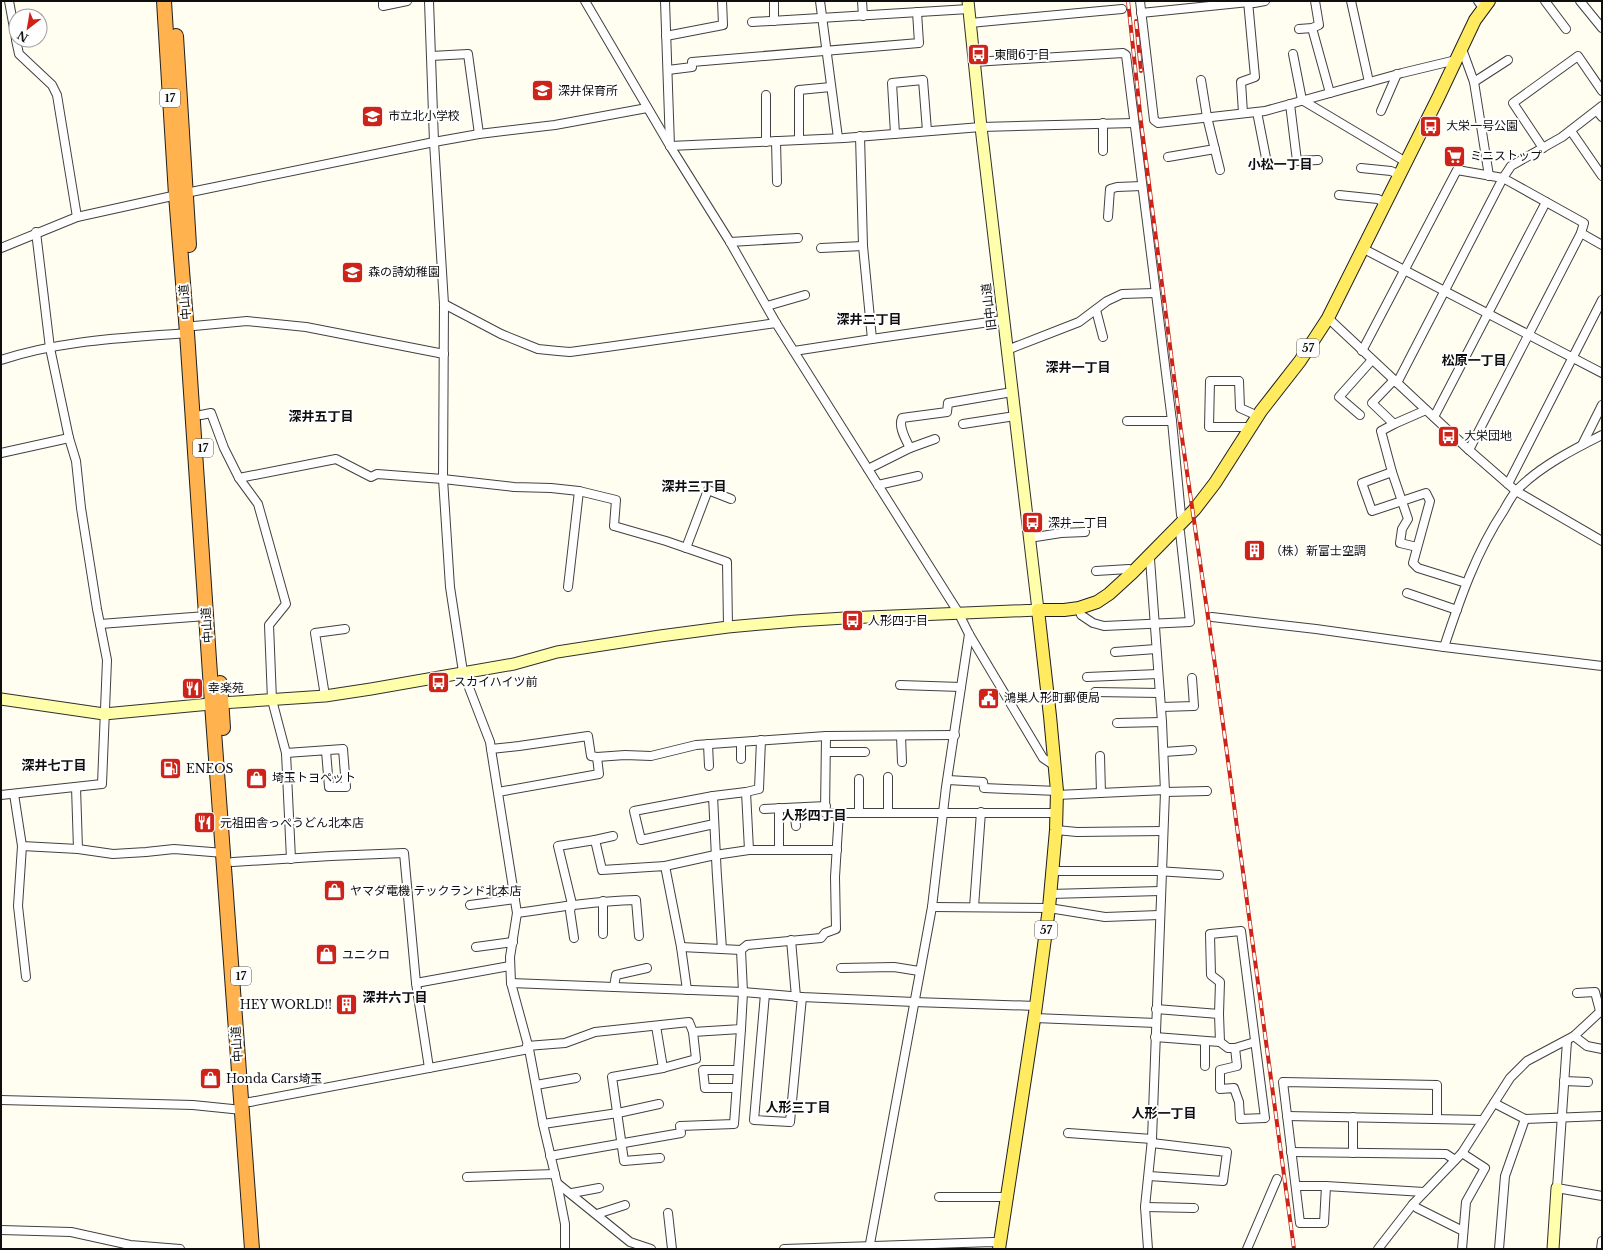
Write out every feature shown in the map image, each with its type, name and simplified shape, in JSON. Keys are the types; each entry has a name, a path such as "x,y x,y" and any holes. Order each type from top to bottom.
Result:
{"highway":[{"name":"中山道","path":"164,1 191,329 206,616 216,704"},
{"name":"中山道","path":"174,1 181,194"},
{"name":"中山道","path":"191,329 201,415 216,704 246,1106 260,1249"},
{"name":"中山道","path":"246,1106 252,1249"}],"main road":[{"name":"57","path":"1001,1247 1049,908 1057,813 1055,766 1038,610 1064,610 1079,608 1097,602 1103,598 1132,573 1181,524 1215,484 1250,427 1300,361 1328,318 1400,175 1483,3"}],"street":[{"path":"382,1 383,6 407,1"},
{"path":"429,1 434,142 444,304 443,479 450,587 463,672 490,742 517,913 510,957 511,983 528,1048 543,1124 557,1183 565,1224 565,1249"},
{"path":"585,1 647,108 730,242 776,323 958,612 969,634 1043,758 1055,766"},
{"path":"665,1 670,146"},
{"path":"666,36 723,25 722,1"},
{"path":"774,1 774,21"},
{"path":"820,1 828,51 838,138"},
{"path":"862,1 863,16"},
{"path":"1140,1 1154,120 1158,123 1265,111 1397,74 1459,54 1474,82 1489,176"},
{"path":"1142,13 1265,1"},
{"path":"1299,29 1312,28 1319,25 1315,1"},
{"path":"1351,1 1369,82"},
{"path":"1545,1 1566,29"},
{"path":"1580,1 1602,28"},
{"path":"1243,113 1241,82 1255,77 1248,2"},
{"path":"752,22 822,19 917,12 968,5"},
{"name":"旧中山道","path":"968,5 1003,320 1038,610"},
{"path":"970,23 1122,9"},
{"path":"668,70 692,67 692,62 919,43 917,12"},
{"path":"1312,28 1330,93"},
{"path":"18,48 19,54 52,85 57,95 77,217"},
{"path":"974,62 1123,53 1126,56 1172,421 1181,515 1180,532 1190,622 1104,626 1093,623 1081,615 1079,608"},
{"path":"431,56 468,54 479,134"},
{"path":"1293,54 1302,100 1406,162"},
{"path":"1543,148 1513,103 1578,56 1602,91"},
{"path":"1474,82 1508,60"},
{"path":"1381,111 1397,74"},
{"path":"895,134 892,83 923,80 927,131"},
{"path":"1200,80 1220,170"},
{"path":"799,140 799,90 831,87"},
{"path":"766,95 766,142"},
{"path":"1290,104 1297,161 1318,160"},
{"path":"1,248 36,232 77,217 181,194 434,142 479,134 555,125 647,108"},
{"path":"1257,112 1267,163"},
{"path":"1394,424 1372,403 1395,382 1445,291 1503,178 1511,166 1543,148 1600,112"},
{"path":"1103,123 1103,151"},
{"path":"670,146 838,138 981,127 1134,123"},
{"path":"1570,131 1602,176"},
{"path":"860,136 863,246 872,339"},
{"path":"776,141 777,182"},
{"path":"1168,157 1215,149"},
{"path":"1361,168 1391,171 1400,175"},
{"path":"1362,351 1456,170 1503,178 1584,223 1581,233 1469,450"},
{"path":"1108,217 1110,189 1142,186"},
{"path":"1339,195 1378,200 1385,203"},
{"path":"1434,417 1546,202"},
{"path":"1,795 102,784 104,714 108,660 100,624 81,508 76,461 69,438 50,348 36,232"},
{"path":"1581,233 1602,245"},
{"path":"730,242 798,238"},
{"path":"821,248 863,246"},
{"path":"1362,248 1602,373"},
{"path":"1007,350 1078,322 1107,301 1122,294 1155,293"},
{"path":"767,306 805,295"},
{"path":"1508,484 1602,300"},
{"path":"444,304 501,334 538,349 570,352 776,323"},
{"path":"1096,310 1103,337"},
{"path":"1328,318 1395,382 1516,491 1602,541"},
{"path":"794,351 1003,320"},
{"path":"1,360 50,348 99,340 247,321 306,327 444,354"},
{"path":"1360,415 1339,397 1372,360"},
{"path":"1250,427 1209,427 1210,381 1239,381 1240,408 1258,416"},
{"path":"910,448 902,429 902,418 947,412 948,403 1012,392"},
{"path":"1582,445 1602,405"},
{"path":"1417,547 1400,543 1402,529 1408,519 1400,501 1381,431 1426,410"},
{"path":"201,415 211,413 224,448 239,478 258,504 286,604 270,625 272,700 286,753 291,858"},
{"path":"963,424 1015,416"},
{"path":"1127,421 1172,421"},
{"path":"1444,647 1466,583 1494,524 1516,491 1531,477 1582,445 1602,435"},
{"path":"1,453 69,438"},
{"path":"868,469 910,448 935,438"},
{"path":"239,478 336,459 371,477 377,474 551,488 579,491 616,500 614,526 727,562 728,627"},
{"path":"1392,472 1362,483 1372,511 1426,493 1430,501 1413,562 1418,568 1466,583"},
{"path":"878,485 918,476"},
{"path":"686,548 708,490 731,499"},
{"path":"568,587 579,491"},
{"path":"1029,538 1061,533 1085,532"},
{"path":"1148,557 1150,560 1155,624 1164,752 1165,791 1159,915 1152,1141 1145,1207 1148,1249"},
{"path":"1096,571 1129,570 1132,573"},
{"path":"1407,593 1457,610"},
{"path":"1,699 104,714 325,696 521,662 557,652 728,627 796,621 958,612 1038,610"},
{"path":"100,624 206,616"},
{"path":"1212,617 1602,666"},
{"path":"325,696 315,633 345,628"},
{"path":"869,1248 932,907 943,813 969,634"},
{"path":"1115,652 1156,649"},
{"path":"1087,677 1158,674"},
{"path":"1161,707 1194,706 1192,678"},
{"path":"900,685 962,687"},
{"path":"1095,692 1160,693"},
{"path":"1117,723 1162,722"},
{"path":"491,749 588,736 591,756 651,756 696,745 761,740 826,736 955,735"},
{"path":"826,736 825,812 1057,813"},
{"path":"901,736 902,762"},
{"path":"714,824 641,840 634,811 759,789 761,740"},
{"path":"741,742 741,759"},
{"path":"708,744 709,766"},
{"path":"286,753 343,749 346,787 329,787 326,751"},
{"path":"1164,752 1192,750"},
{"path":"826,752 865,752"},
{"path":"1100,756 1101,793"},
{"path":"498,792 599,774 597,757"},
{"path":"888,777 888,812"},
{"path":"859,779 859,812"},
{"path":"948,780 983,782 984,788 1057,793 1207,791"},
{"path":"76,787 78,849"},
{"path":"746,792 749,850"},
{"path":"14,794 22,846 18,906 26,977"},
{"path":"713,796 715,855 722,949"},
{"path":"764,809 826,806"},
{"path":"779,808 779,850"},
{"path":"794,808 796,826"},
{"path":"550,1156 681,1133 680,1126 734,1124 743,992 741,950 747,944 821,938 825,933 836,929 835,877 839,812"},
{"path":"974,907 981,812"},
{"path":"1056,830 1077,832 1163,831"},
{"path":"574,938 570,911 572,904 558,846 613,836"},
{"path":"595,840 602,870 665,866 715,855 749,850 837,850"},
{"path":"22,846 78,849 113,854 174,849 228,858 291,858 404,853 416,983 429,1068"},
{"path":"665,866 681,947 687,990"},
{"path":"1052,871 1157,871 1162,873 1220,875"},
{"path":"1050,894 1160,891"},
{"path":"470,905 515,900"},
{"path":"517,913 572,904 636,900 639,936"},
{"path":"603,902 604,934"},
{"path":"932,907 1049,908 1105,917 1159,915"},
{"path":"1220,1042 1220,982 1211,975 1210,934 1241,931 1265,1118 1240,1119 1238,1102 1234,1088 1220,1089 1220,1070 1237,1066 1235,1048"},
{"path":"765,994 754,1120 790,1122 799,997 790,940"},
{"path":"476,947 512,942"},
{"path":"681,947 741,950"},
{"path":"416,983 510,966"},
{"path":"841,968 894,967 919,972"},
{"path":"614,987 616,975 647,968"},
{"path":"511,983 743,992 799,997 914,1002 1156,1023"},
{"path":"1379,1249 1413,1204 1462,1153 1510,1078 1527,1061 1574,1036 1601,1011 1595,992 1577,993"},
{"path":"1156,1009 1219,1014"},
{"path":"1,1100 246,1106 528,1048 565,1043 595,1032 689,1022 693,1032 696,1059 664,1068 612,1077 624,1161 660,1158"},
{"path":"656,1026 664,1068"},
{"path":"693,1032 741,1029"},
{"path":"1574,1036 1587,1046 1602,1048"},
{"path":"1155,1037 1220,1042 1228,1048 1235,1048 1256,1042"},
{"path":"1205,1041 1205,1066"},
{"path":"1553,1249 1567,1041"},
{"path":"736,1088 705,1088 703,1070 737,1070"},
{"path":"536,1085 576,1078"},
{"path":"1564,1081 1588,1082"},
{"path":"1326,1186 1324,1223 1300,1223 1283,1082 1437,1085 1437,1119"},
{"path":"1494,1103 1525,1119 1602,1116"},
{"path":"543,1124 618,1113 659,1104"},
{"path":"1287,1116 1482,1120"},
{"path":"1353,1117 1353,1153"},
{"path":"1499,1249 1505,1176 1525,1119"},
{"path":"1068,1133 1152,1141 1227,1152 1223,1181 1149,1176"},
{"path":"1291,1152 1446,1154 1455,1160"},
{"path":"1462,1153 1485,1168 1466,1202 1462,1249"},
{"path":"467,1177 555,1174"},
{"path":"1247,1249 1277,1179"},
{"path":"557,1183 572,1193 630,1242 641,1247 651,1249"},
{"path":"1296,1186 1326,1186 1424,1192"},
{"path":"572,1193 599,1188"},
{"path":"1557,1188 1602,1196"},
{"path":"939,1197 1007,1197"},
{"path":"1413,1204 1417,1208 1463,1231"},
{"path":"597,1214 625,1205"},
{"path":"1145,1207 1194,1208"},
{"path":"668,1213 672,1249"},
{"path":"1,1230 71,1232 130,1245 180,1249"},
{"path":"1601,1249 1602,1241"},
{"path":"784,1249 1001,1247"}],"railway":[{"path":"1128,1 1141,122 1181,431 1216,672 1294,1249"},
{"path":"1136,21 1141,71"}],"place":[{"name":"東間6丁目","path":"978,55"},
{"name":"深井保育所","path":"543,91"},
{"name":"市立北小学校","path":"372,116"},
{"name":"大栄一号公園","path":"1430,126"},
{"name":"ミニストップ","path":"1454,156"},
{"name":"森の詩幼稚園","path":"353,272"},
{"name":"大栄団地","path":"1449,436"},
{"name":"深井一丁目","path":"1033,523"},
{"name":"（株）新富士空調","path":"1254,551"},
{"name":"人形四丁目","path":"852,621"},
{"name":"スカイハイツ前","path":"438,682"},
{"name":"幸楽苑","path":"193,688"},
{"name":"鴻巣人形町郵便局","path":"989,698"},
{"name":"ENEOS","path":"171,769"},
{"name":"埼玉トヨペット","path":"257,778"},
{"name":"元祖田舎っぺうどん北本店","path":"205,823"},
{"name":"ヤマダ電機 テックランド北本店","path":"335,891"},
{"name":"ユニクロ","path":"326,955"},
{"name":"HEY WORLD!!","path":"347,1005"},
{"name":"Honda Cars埼玉","path":"211,1079"}],"district":[{"name":"小松一丁目","path":"1280,164"},
{"name":"深井二丁目","path":"869,319"},
{"name":"松原一丁目","path":"1474,360"},
{"name":"深井一丁目","path":"1078,367"},
{"name":"深井五丁目","path":"321,416"},
{"name":"深井三丁目","path":"694,486"},
{"name":"深井七丁目","path":"54,765"},
{"name":"人形四丁目","path":"814,815"},
{"name":"深井六丁目","path":"395,997"},
{"name":"人形三丁目","path":"798,1107"},
{"name":"人形一丁目","path":"1164,1113"}]}
